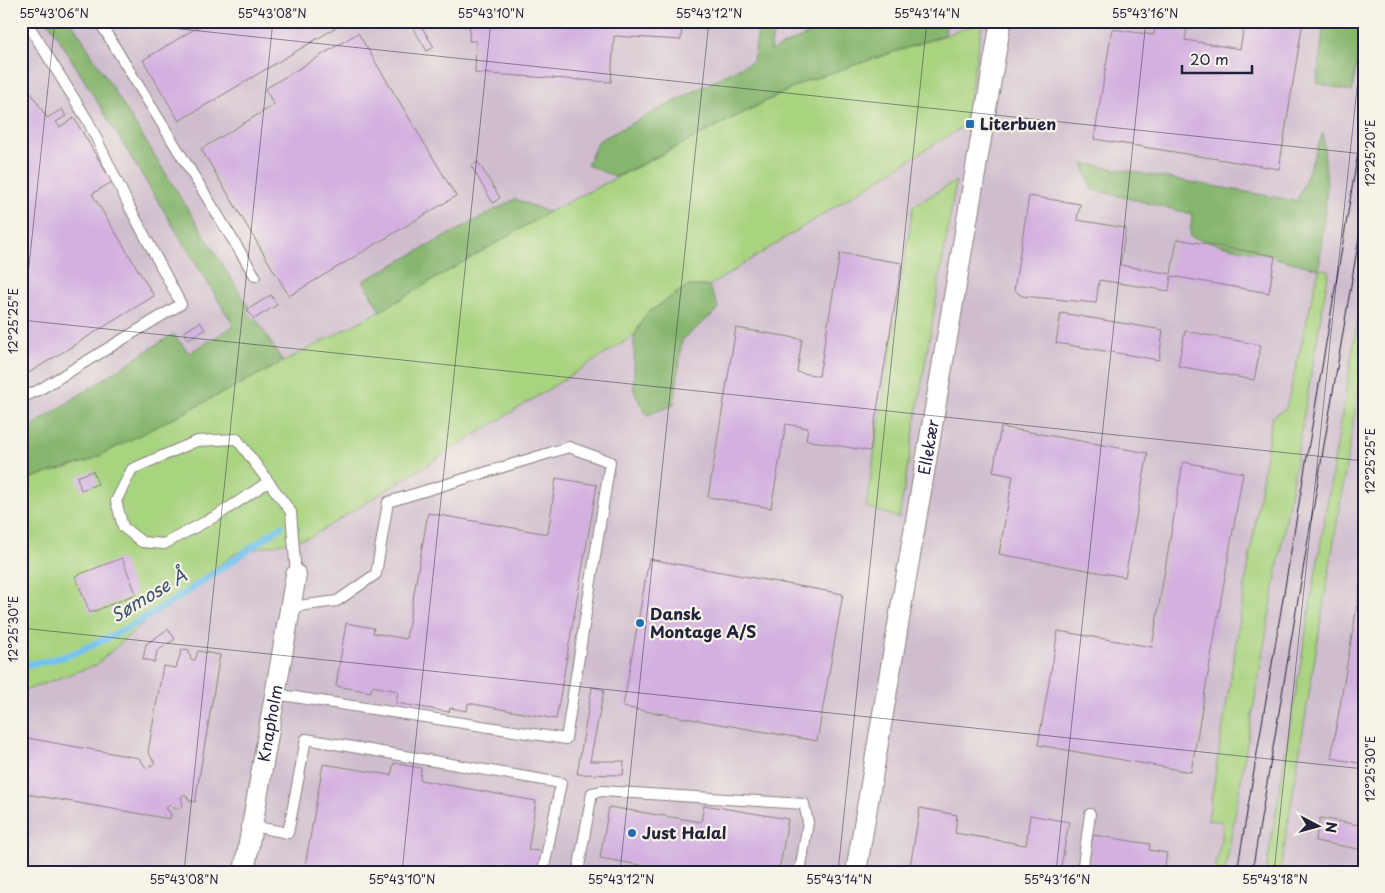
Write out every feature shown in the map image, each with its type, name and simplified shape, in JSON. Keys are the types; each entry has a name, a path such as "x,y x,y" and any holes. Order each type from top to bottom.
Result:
{"street":[{"name":"Ellekær","path":"856,872 1001,21"},
{"name":"Knapholm","path":"244,872 296,575"}],"lane":[{"path":"21,398 39,390 180,304 130,208 88,121 26,21"},
{"path":"99,21 255,276"},
{"path":"268,482 218,515 164,544 142,542 123,527 116,501 132,469 197,440 237,439 291,512 296,575"},
{"path":"275,694 566,739 610,462 569,447 388,502 376,574 337,601 290,607"},
{"path":"252,826 288,833 306,739 561,783 542,872"},
{"path":"578,872 592,793 602,791 804,804 808,822 800,872"},
{"path":"1082,872 1090,814"}],"shaded area":[{"path":"21,21 1364,21 1364,872 21,872"}],"green space":[{"path":"48,21 71,21 283,362 89,461 21,481 21,433 173,334 189,353 234,326"},
{"path":"760,21 775,21 770,51 843,21 946,21 945,35 806,81 616,177 587,165 598,141 753,61"},
{"path":"1324,21 1364,21 1352,92 1317,83"},
{"path":"982,23 965,125 709,286 687,286 646,314 634,336 311,537 236,553 148,618 96,665 21,692 21,481 89,461 380,311 549,212 806,81"},
{"path":"1323,133 1327,188 1319,269 1190,237 1192,214 1091,189 1083,163 1297,201"},
{"path":"956,181 899,518 866,507 913,206"},
{"path":"515,199 549,212 380,311 363,281"},
{"path":"1319,269 1329,270 1225,872 1215,872 1224,822 1208,820 1272,417 1286,409"},
{"path":"1364,282 1364,356 1280,872 1266,872"},
{"path":"687,286 709,286 719,309 682,340 674,405 647,415 634,391 634,336 646,314"}],"building":[{"path":"208,21 347,21 179,121 143,60"},
{"path":"409,21 418,21 434,47 427,51"},
{"path":"470,21 682,21 681,40 614,36 611,82 475,73 476,41 469,41"},
{"path":"1156,21 1188,21 1185,40 1240,49 1245,21 1303,21 1279,169 1094,139 1112,29 1154,35"},
{"path":"358,33 456,196 289,296 201,149 274,105 265,89"},
{"path":"21,77 47,118 62,109 66,116 56,122 60,127 74,118 112,182 92,194 154,296 27,374 21,365"},
{"path":"478,162 500,198 493,203 471,166"},
{"path":"1029,196 1080,204 1077,220 1126,228 1120,265 1171,274 1177,239 1275,256 1269,293 1171,276 1169,291 1099,280 1096,303 1022,296 1014,290"},
{"path":"840,253 902,263 870,451 806,440 808,428 786,424 771,508 708,497 736,328 802,339 797,372 819,376"},
{"path":"271,295 277,305 254,319 247,310"},
{"path":"1061,313 1163,330 1159,360 1056,343"},
{"path":"200,322 205,330 188,339 184,332"},
{"path":"1185,331 1261,345 1254,380 1178,366"},
{"path":"1001,427 1148,453 1125,577 999,554 1013,476 993,472"},
{"path":"1183,462 1243,473 1191,772 1038,745 1058,631 1152,647"},
{"path":"93,471 98,484 81,490 77,477"},
{"path":"556,478 597,485 556,719 468,703 467,711 450,708 449,712 396,703 398,691 372,686 371,692 336,686 346,623 374,628 373,633 406,639 428,513 548,534"},
{"path":"122,558 136,594 90,613 75,576"},
{"path":"649,559 843,594 817,741 623,707"},
{"path":"1364,571 1364,764 1331,758"},
{"path":"168,629 175,639 157,651 155,662 143,659 146,644"},
{"path":"182,649 189,650 191,660 195,660 198,651 220,655 195,802 190,801 185,794 181,797 183,805 181,808 176,809 170,805 166,808 171,814 170,819 21,793 21,737 139,758 147,769 155,763 148,752 163,666 176,668"},
{"path":"592,687 604,690 590,761 624,761 623,775 577,774"},
{"path":"394,763 421,768 420,780 536,801 528,850 542,851 540,872 304,872 323,764 391,775"},
{"path":"704,805 788,819 779,872 646,872 646,866 600,858 609,807 701,822"},
{"path":"920,808 957,815 955,833 1026,845 1030,815 1069,822 1060,872 909,872"},
{"path":"1320,818 1364,826 1364,850 1315,841"},
{"path":"1093,835 1150,844 1149,850 1167,853 1164,872 1112,872 1088,866"}],"waterway":[{"name":"Sømose Å","path":"21,666 63,657 125,629 179,597 281,527"}],"tram line":[{"path":"1237,872 1364,117"},
{"path":"1252,872 1364,208"}],"place":[{"name":"Literbuen","path":"970,124"},
{"name":"Dansk Montage A/S","path":"640,623"},
{"name":"Just Halal","path":"632,833"}]}
